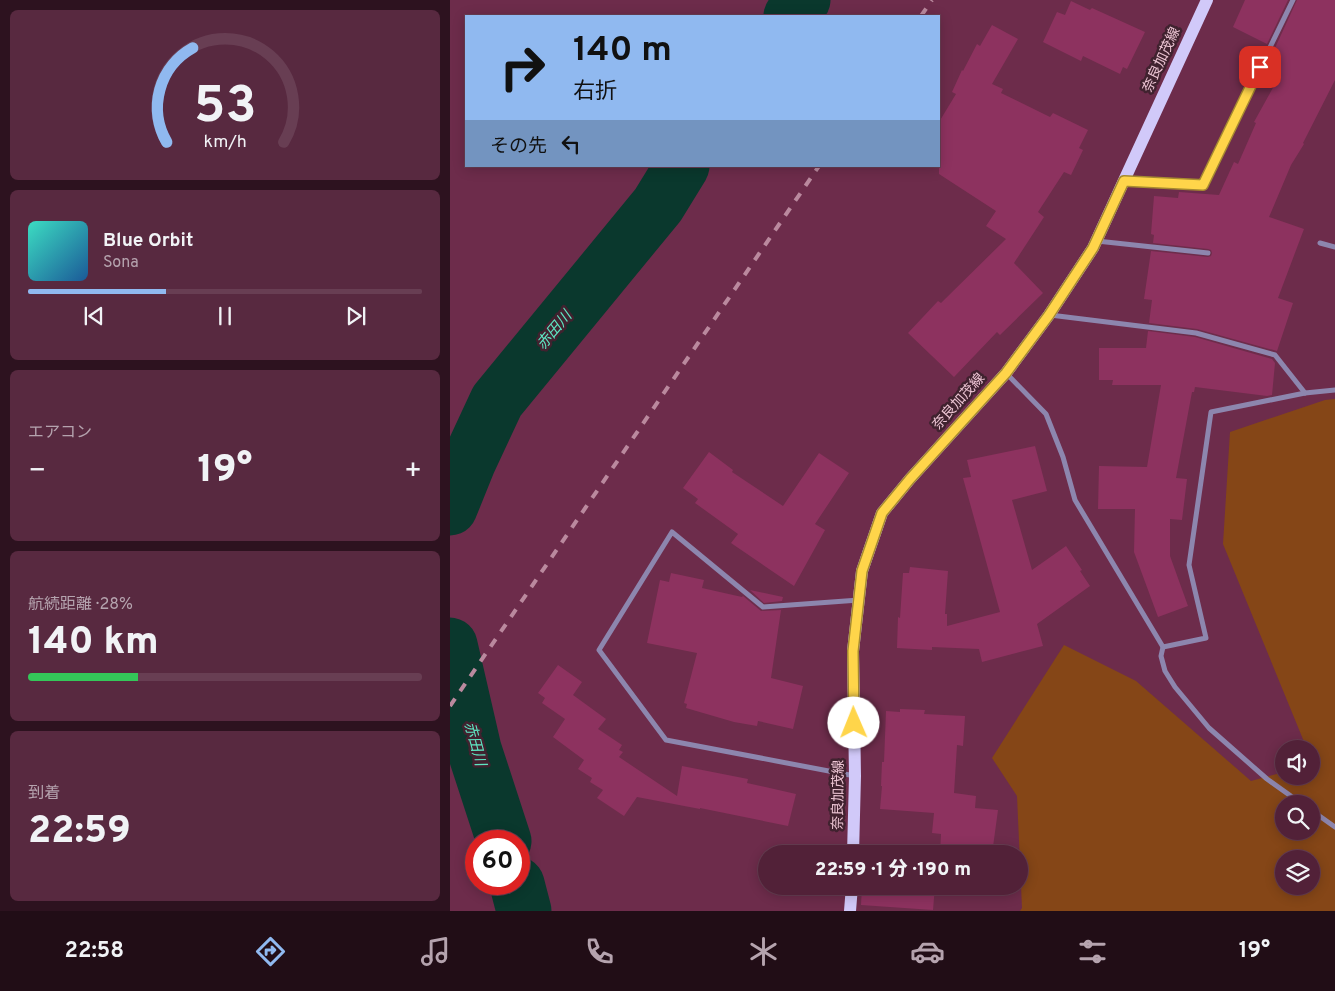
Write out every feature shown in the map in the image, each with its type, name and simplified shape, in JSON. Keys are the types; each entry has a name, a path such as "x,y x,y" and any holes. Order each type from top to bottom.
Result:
{"main road":[{"name":"奈良加茂線","path":"853,845 855,776 853,651 862,571 882,513 910,479 1006,373 1049,315 1093,248 1207,0"},
{"path":"850,911 851,895"}],"street":[{"path":"1124,181 1203,185 1293,0"},
{"path":"1096,241 1208,253"},
{"path":"1320,243 1335,247"},
{"path":"1049,315 1196,333 1275,355 1305,393"},
{"path":"1006,373 1046,414 1063,457 1075,500 1163,647 1160,656 1165,671 1174,686 1209,728 1267,779 1289,795"},
{"path":"1163,647 1206,638 1189,566 1211,412 1305,393 1335,390"},
{"path":"855,776 666,740 599,650 672,532 763,607 859,600"},
{"path":"1320,816 1335,827"}],"shaded area":[{"path":"1335,399 1335,911 1020,911 1022,908 1021,895 1028,895 1028,845 1019,845 1017,796 992,758 1064,645 1136,681 1251,781 1275,774 1275,785 1320,785 1320,740 1303,740 1223,544 1230,432 1325,400"}],"building":[{"path":"1245,0 1288,0 1267,44 1233,27"},
{"path":"1297,0 1335,0 1335,80 1304,144 1291,165 1269,217 1304,229 1278,298 1293,303 1277,351 1197,329 1149,323 1152,300 1144,299 1151,251 1208,257 1212,253 1208,249 1153,243 1154,235 1151,234 1154,196 1178,198 1179,192 1219,195 1234,162 1238,164 1256,123 1254,122 1275,84 1270,81 1278,66 1271,63 1278,49 1275,48"},
{"path":"1071,1 1090,10 1092,8 1145,32 1127,69 1123,67 1120,74 1083,56 1081,61 1043,42 1057,12 1065,15"},
{"path":"992,25 1018,39 992,84 1003,89 1001,93 1050,117 1053,113 1088,130 1079,148 1083,150 1071,175 1064,172 1038,212 1044,217 1014,263 1043,293 1000,335 997,332 954,377 908,333 938,301 941,303 1006,239 986,226 996,211 939,174 940,120 956,94 952,92 962,70 977,44 980,46"},
{"path":"1148,331 1195,337 1272,359 1275,363 1272,395 1267,396 1195,387 1194,392 1192,392 1176,478 1187,479 1182,520 1170,519 1170,556 1188,606 1158,617 1134,552 1135,509 1098,509 1099,466 1147,467 1161,385 1112,385 1113,380 1099,380 1099,348 1146,348"},
{"path":"1035,446 1047,491 1012,500 1032,570 1066,546 1090,586 1037,624 1043,646 982,662 979,649 932,647 932,650 897,648 903,573 909,573 910,567 948,571 945,614 947,614 947,626 1000,612 963,478 971,477 967,460"},
{"path":"709,452 733,470 732,472 783,506 819,453 849,473 815,524 825,530 794,586 731,543 738,534 695,503 698,499 683,488"},
{"path":"671,573 704,580 702,588 743,596 761,611 781,610 771,678 803,686 793,729 758,721 757,726 734,722 686,708 687,704 684,703 697,653 647,643 660,580 669,582"},
{"path":"750,590 783,597 782,601 764,603"},
{"path":"558,665 582,682 573,695 606,719 598,729 622,745 619,750 623,752 619,757 677,796 682,766 748,779 747,783 796,794 788,826 637,797 624,816 597,798 603,790 590,782 592,778 578,769 584,760 553,737 565,719 542,703 545,698 538,693"},
{"path":"900,709 925,710 924,714 965,716 963,746 957,745 954,793 976,796 975,808 998,810 993,845 940,845 941,834 932,833 934,813 880,809 886,711 900,712"},
{"path":"862,895 934,895 933,910 861,905"}],"waterway":[{"name":"赤田川","path":"792,15 803,0"},
{"name":"赤田川","path":"450,508 469,461 497,401 658,205 681,167"},
{"name":"赤田川","path":"450,645 474,749 500,830"},
{"name":"赤田川","path":"520,895 524,911"}],"railway":[{"path":"922,15 932,0"},
{"path":"450,706 818,167"}],"route":[{"path":"854,723 853,651 862,571 882,513 910,479 1006,373 1049,315 1093,248 1124,181 1203,185 1260,67"}]}
